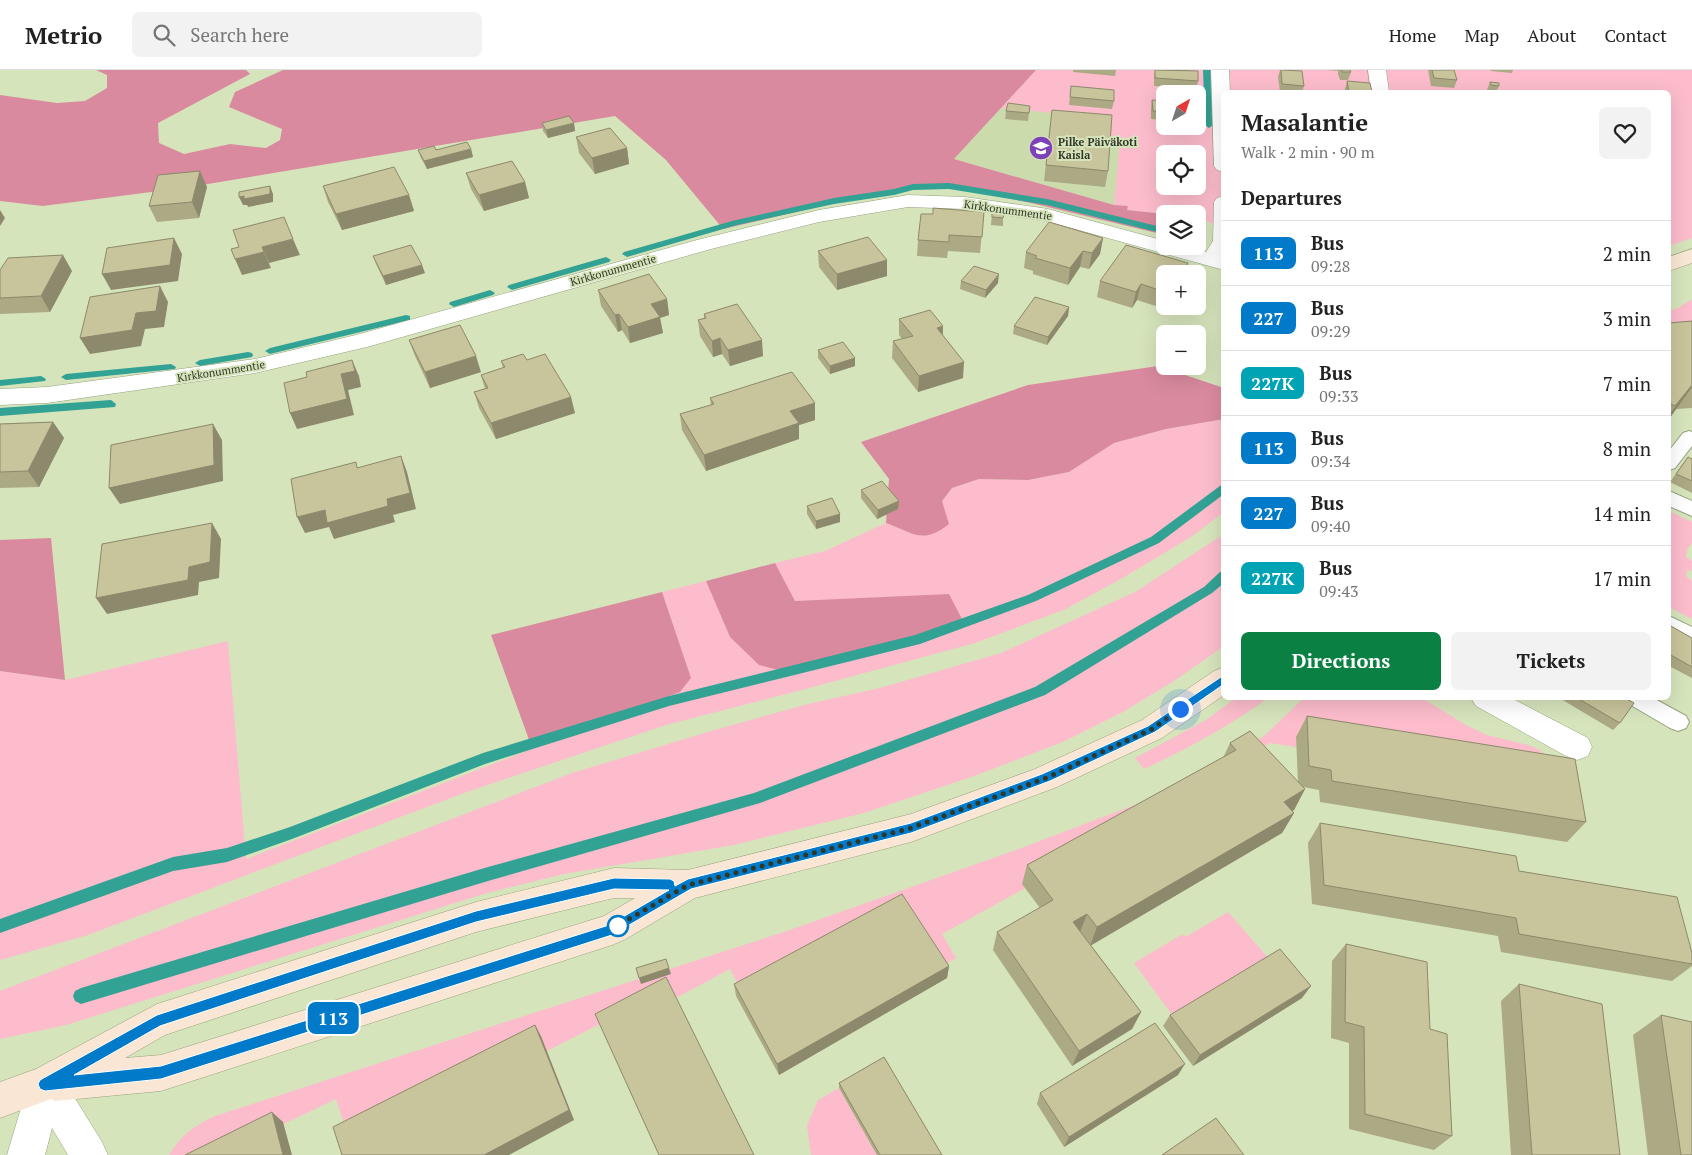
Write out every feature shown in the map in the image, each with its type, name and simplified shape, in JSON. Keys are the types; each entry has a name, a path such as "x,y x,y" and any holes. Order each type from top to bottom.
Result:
{"main road":[{"path":"1671,263 1692,255"},
{"path":"0,1100 45,1084 157,1021 476,917 614,884 688,885 911,828 1046,778 1152,729 1221,681"},
{"path":"0,1080 45,1084 161,1072 612,929 688,885"}],"street":[{"path":"1220,70 1221,94"},
{"path":"1377,70 1380,90"},
{"name":"Kirkkonummentie","path":"0,398 48,395 255,366 360,342 712,242 819,216 908,200 965,203 1048,215 1218,262"},
{"path":"1218,262 1221,249"},
{"path":"1490,700 1577,747"},
{"path":"26,1155 45,1084"},
{"path":"45,1084 89,1155"}],"lane":[{"path":"1671,461 1689,437 1692,439"},
{"path":"1671,499 1692,509"},
{"path":"1671,625 1692,637"},
{"path":"1640,700 1678,722"}],"shaded area":[{"path":"96,70 246,70 250,74 158,123 159,143 184,154 230,144 266,148 280,140 282,129 229,107 235,92 283,70 1036,70 954,159 1114,205 1128,206 1127,210 1156,213 1156,233 1031,203 957,188 913,188 891,194 860,197 723,229 666,160 615,116 190,187 43,206 0,201 0,95 57,103 85,101 107,88 107,75"},
{"path":"1036,70 1692,70 1692,238 1671,245 1671,90 1221,90 1221,228 1206,221 1206,205 1156,205 1156,213 1127,210 1128,206 1114,205 1120,138 1108,136 1109,118 1001,108"},
{"name":"Pilke Päiväkoti Kaisla","path":"1001,108 1110,118 1120,137 1114,205 954,159"},
{"path":"1692,299 1692,357 1671,358 1671,310"},
{"path":"1156,366 1156,375 1185,375 1221,387 1221,420 1166,429 1114,443 1069,472 1028,480 979,479 952,488 942,501 949,524 925,536 911,533 886,523 889,479 861,442 1028,385"},
{"path":"1221,420 1221,514 1191,537 1066,609 975,643 666,725 464,793 88,935 0,960 0,671 65,680 228,641 246,859 680,692 691,678 662,592 706,581 730,637 949,595 795,601 775,563 825,551 886,523 897,527 942,501 952,488 979,479 1028,480 1069,472 1114,443 1166,429"},
{"path":"1671,512 1692,522 1692,543 1686,553 1686,557 1692,561 1692,571 1687,570 1686,576 1692,581 1692,619 1671,608"},
{"path":"1221,536 1221,648 1174,681 1123,712 1065,741 977,775 864,813 734,845 564,874 487,893 66,1025 0,1039 0,991 572,773 711,731 808,704 880,688 1001,653 1135,592"},
{"path":"51,538 65,680 0,671 0,540"},
{"path":"775,563 795,601 949,594 965,625 794,674 759,665 730,637 706,581"},
{"path":"662,592 691,678 680,692 532,748 491,635"},
{"path":"1233,700 1265,700 1208,736 1144,769 1135,758 1206,720"},
{"path":"1302,700 1425,700 1466,725 1487,735 1532,746 1547,755 1296,737 1296,747 1270,743 1025,888 942,934 956,958 940,967 743,993 730,969 674,999 669,989 547,1051 540,1037 348,1135 336,1099 218,1155 169,1155 189,1132 215,1116 784,932 1024,847 1145,801 1264,736"},
{"path":"1228,912 1271,961 1175,1019 1134,963 1181,935 1187,936"},
{"path":"839,1088 877,1155 811,1155 807,1126 818,1100"}],"building":[{"path":"1155,70 1198,71 1198,81 1155,78"},
{"path":"1281,70 1302,71 1304,86 1282,84"},
{"path":"1341,70 1350,70 1351,72 1342,72"},
{"path":"1432,70 1454,70 1457,80 1434,78"},
{"path":"1347,81 1370,83 1372,90 1349,90"},
{"path":"1490,82 1499,83 1499,86 1491,85"},
{"path":"1071,86 1114,90 1114,101 1070,97"},
{"path":"1152,100 1156,100 1156,111 1153,111"},
{"path":"1008,103 1030,106 1029,113 1006,111"},
{"path":"1052,110 1112,115 1108,171 1046,165"},
{"path":"569,116 574,123 546,130 542,123"},
{"path":"610,128 627,148 592,158 576,137"},
{"path":"467,142 471,149 424,161 418,150 434,146 436,150"},
{"path":"512,161 525,182 479,195 466,173"},
{"path":"394,167 409,195 336,214 323,186"},
{"path":"200,171 192,202 149,206 158,175"},
{"path":"270,186 270,194 244,199 244,196 239,197 239,192"},
{"path":"933,208 984,212 982,237 949,235 949,242 918,240 921,214 933,214"},
{"path":"992,213 1004,214 1003,218 992,217"},
{"path":"284,217 293,239 262,247 264,252 235,259 231,249 239,247 233,230"},
{"path":"1049,222 1103,238 1092,253 1083,251 1070,268 1035,258 1037,256 1026,252"},
{"path":"868,237 887,260 837,274 818,251"},
{"path":"174,238 170,265 102,274 107,248"},
{"path":"411,245 422,265 383,276 373,256"},
{"path":"1126,245 1188,263 1187,265 1156,265 1156,289 1141,284 1136,292 1100,281"},
{"path":"63,255 41,296 0,298 0,270 8,258"},
{"path":"974,266 999,274 986,290 961,281"},
{"path":"649,274 667,299 651,304 660,317 628,327 619,314 615,315 598,290"},
{"path":"160,286 156,311 136,313 132,330 80,338 90,297"},
{"path":"1035,297 1069,307 1048,337 1014,326"},
{"path":"737,304 762,340 728,350 720,338 712,341 698,320 706,318 704,314"},
{"path":"930,310 943,326 937,328 964,362 919,376 893,341 913,336 899,319"},
{"path":"1692,321 1692,385 1675,406 1671,404 1671,323"},
{"path":"460,325 476,356 425,372 409,340"},
{"path":"843,342 855,358 830,366 818,350"},
{"path":"523,354 527,360 545,354 571,397 491,423 474,392 488,388 481,375 505,367 501,361"},
{"path":"352,360 355,371 341,374 347,399 290,413 284,383 307,377 306,372"},
{"path":"792,372 815,403 790,411 799,423 704,455 680,414 714,404 710,398"},
{"path":"53,422 28,471 0,472 0,424"},
{"path":"213,424 214,465 109,488 111,445"},
{"path":"401,456 410,493 387,499 388,506 327,523 325,510 297,517 291,479 356,462 357,468"},
{"path":"1688,457 1692,459 1692,481 1676,474"},
{"path":"882,481 899,501 878,510 861,490"},
{"path":"832,498 840,514 816,521 807,506"},
{"path":"212,523 210,562 189,567 188,580 96,598 102,544"},
{"path":"1671,626 1692,638 1692,667 1671,655"},
{"path":"1580,700 1629,700 1634,703 1620,723"},
{"path":"1307,716 1575,759 1586,822 1332,781 1331,770 1309,766"},
{"path":"1250,731 1305,789 1284,802 1294,813 1097,927 1087,914 1073,922 1141,1012 1079,1051 997,932 1053,900 1027,865 1236,750 1230,743"},
{"path":"1320,823 1516,856 1519,871 1677,897 1692,953 1692,964 1519,934 1516,918 1324,885"},
{"path":"902,894 949,966 777,1064 734,984"},
{"path":"1346,944 1427,962 1430,1029 1447,1034 1452,1136 1365,1114 1364,1027 1345,1022"},
{"path":"1280,949 1311,986 1200,1055 1170,1015"},
{"path":"666,959 669,968 639,978 636,968"},
{"path":"666,977 754,1155 659,1155 595,1014"},
{"path":"1519,984 1602,1004 1620,1155 1532,1155"},
{"path":"1661,1015 1692,1022 1692,1155 1681,1155"},
{"path":"1155,1023 1185,1064 1069,1137 1040,1093"},
{"path":"535,1025 569,1110 484,1155 342,1155 333,1127"},
{"path":"884,1057 942,1155 880,1155 839,1083"},
{"path":"272,1112 283,1155 185,1155"},
{"path":"1216,1118 1244,1155 1162,1155"}],"waterway":[{"path":"1207,70 1209,125"},
{"path":"627,254 735,223 834,201 894,192 913,187 949,186 1047,202 1156,229"},
{"path":"512,287 606,260"},
{"path":"454,304 490,293"},
{"path":"270,351 406,318"},
{"path":"200,363 248,355"},
{"path":"66,377 171,367"},
{"path":"0,383 41,379"},
{"path":"0,412 111,404"},
{"path":"0,926 173,864 227,855 292,833 483,759 669,701 916,640 1032,598 1155,540 1221,490"},
{"path":"81,996 488,874 755,799 1040,691 1208,590 1221,578"}],"bus line":[{"name":"113","path":"670,884 614,884 476,917 157,1021 45,1084 161,1072 612,929 688,885 911,828 1046,778 1152,729 1221,681"}],"place":[{"name":"Pilke Päiväkoti Kaisla","path":"1041,148"}],"route":[{"path":"618,926 612,929 688,885 911,828 1046,778 1152,729 1180,709"}]}
